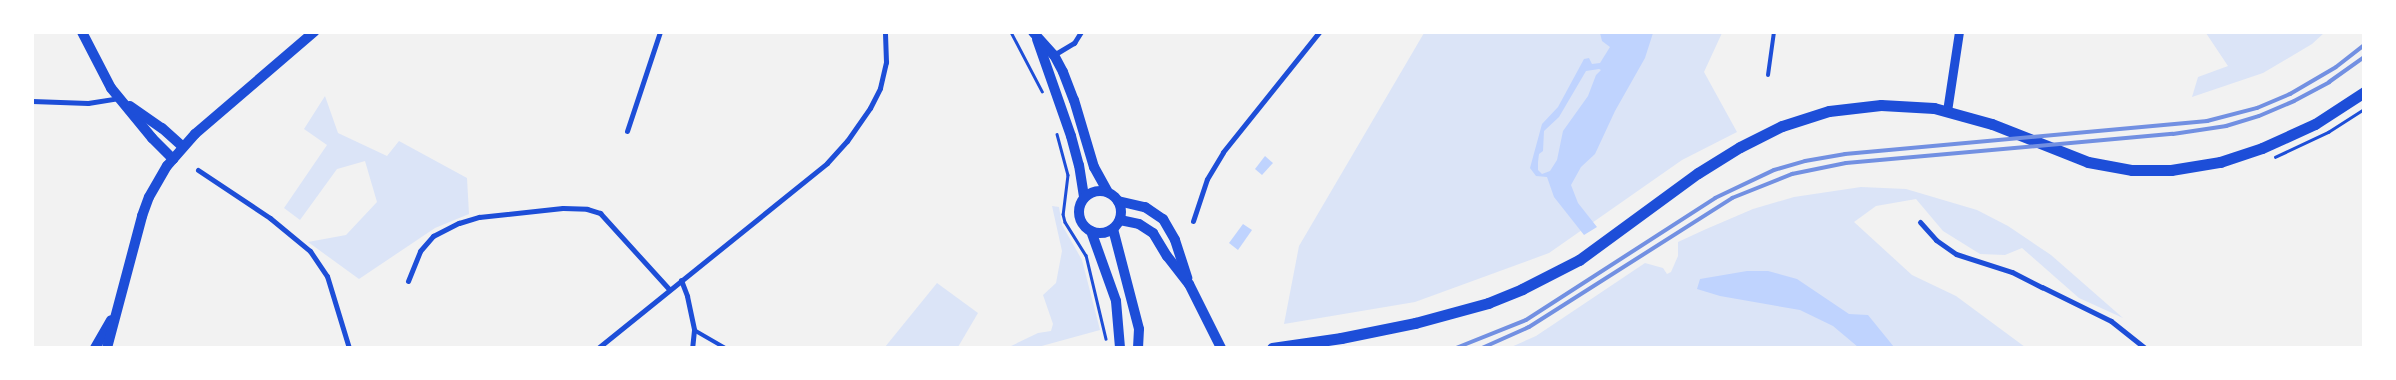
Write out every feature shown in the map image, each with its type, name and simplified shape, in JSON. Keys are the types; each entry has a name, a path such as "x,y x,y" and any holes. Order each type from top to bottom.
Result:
{"main road":[{"path":"82,32 119,98 152,138 173,158"},
{"path":"107,348 119,306 133,242 142,216 149,197 173,158 218,113 314,32"},
{"path":"1035,36 1054,55 1074,100 1094,167 1108,192 1118,201 1145,207 1163,219 1175,240 1189,284"},
{"path":"1035,36 1071,136 1079,165 1084,198 1079,210 1080,218 1083,224 1092,231 1116,301 1120,348"},
{"path":"1272,348 1378,331 1445,316 1522,289 1579,260 1665,196 1740,147 1782,126 1813,115 1844,108 1881,104 1919,106 1946,110 2103,166 2132,170 2171,170 2203,166 2235,157 2288,137 2315,124 2364,92"},
{"path":"119,98 162,128 183,147"},
{"path":"1084,198 1093,192 1108,192"},
{"path":"1092,231 1106,232 1113,229 1120,220 1121,213 1118,201"},
{"path":"1120,220 1147,227 1189,284 1221,348"},
{"path":"1113,229 1139,329 1138,348"},
{"path":"95,348 119,306"}],"street":[{"path":"627,131 660,32"},
{"path":"598,348 800,187 827,164 848,141 870,108 880,88 886,62 885,32"},
{"path":"1043,61 1074,43 1081,32"},
{"path":"1193,221 1207,179 1223,152 1319,32"},
{"path":"1946,110 1959,32"},
{"path":"32,101 88,103 119,98"},
{"path":"198,170 270,218 310,251 327,276 349,348"},
{"path":"408,281 420,251 433,236 459,222 479,217 563,208 587,209 600,213 669,290"},
{"path":"1920,222 1936,240 1956,254 2012,272 2042,286 2111,321 2145,348"},
{"path":"681,280 687,296 694,330 692,348"}],"lane":[{"path":"1768,75 1774,32"},
{"path":"694,330 726,348"}],"path":[{"path":"1012,32 1028,61 1045,100"},
{"path":"1056,132 1068,175 1063,214 1065,222 1086,255 1106,339"}],"shaded area":[{"path":"1424,33 1722,33 1704,72 1737,132 1682,160 1549,253 1415,302 1284,324 1299,246"},
{"path":"2206,33 2324,33 2312,44 2263,73 2192,97 2198,77 2228,66"},
{"path":"325,96 338,133 387,156 399,141 467,178 469,214 435,228 359,279 308,242 346,235 377,202 365,161 337,169 300,220 284,208 327,145 304,129"},
{"path":"1861,187 1906,189 1977,210 2008,226 2051,255 2123,318 2079,298 2022,248 2005,255 1980,254 1943,231 1916,199 1876,206 1854,222 1912,275 1956,296 2025,347 1509,348 1536,336 1645,263 1663,268 1667,274 1671,272 1678,256 1678,242 1704,230 1753,209 1794,197"},
{"path":"1052,206 1059,207 1062,225 1082,260 1100,330 1038,347 1009,347 1038,333 1051,331 1053,324 1043,295 1056,283 1062,251"},
{"path":"937,283 978,313 958,347 885,347"}],"water":[{"path":"1600,33 1653,33 1645,58 1615,111 1595,154 1581,167 1571,185 1578,203 1597,227 1584,235 1554,197 1547,177 1536,176 1530,168 1542,124 1558,107 1584,59 1589,58 1592,64 1600,63 1610,47 1602,41","holes":["1601,70 1596,75 1588,96 1563,131 1557,160 1550,171 1542,174 1538,170 1538,162 1539,154 1543,151 1544,131 1559,117 1586,71"]},
{"path":"1265,156 1273,163 1262,175 1255,169"},
{"path":"1243,224 1252,230 1238,250 1229,243"},
{"path":"1747,271 1768,271 1797,279 1849,314 1868,315 1894,347 1858,347 1833,326 1800,310 1720,296 1697,289 1700,279"}],"railway":[{"path":"1456,348 1526,320 1715,198 1774,170 1805,161 1845,154 2207,121 2257,108 2290,94 2336,67 2364,45"},
{"path":"1482,348 1529,327 1732,198 1792,174 1846,163 2173,134 2226,126 2259,116 2294,101 2329,82 2364,57"}]}
